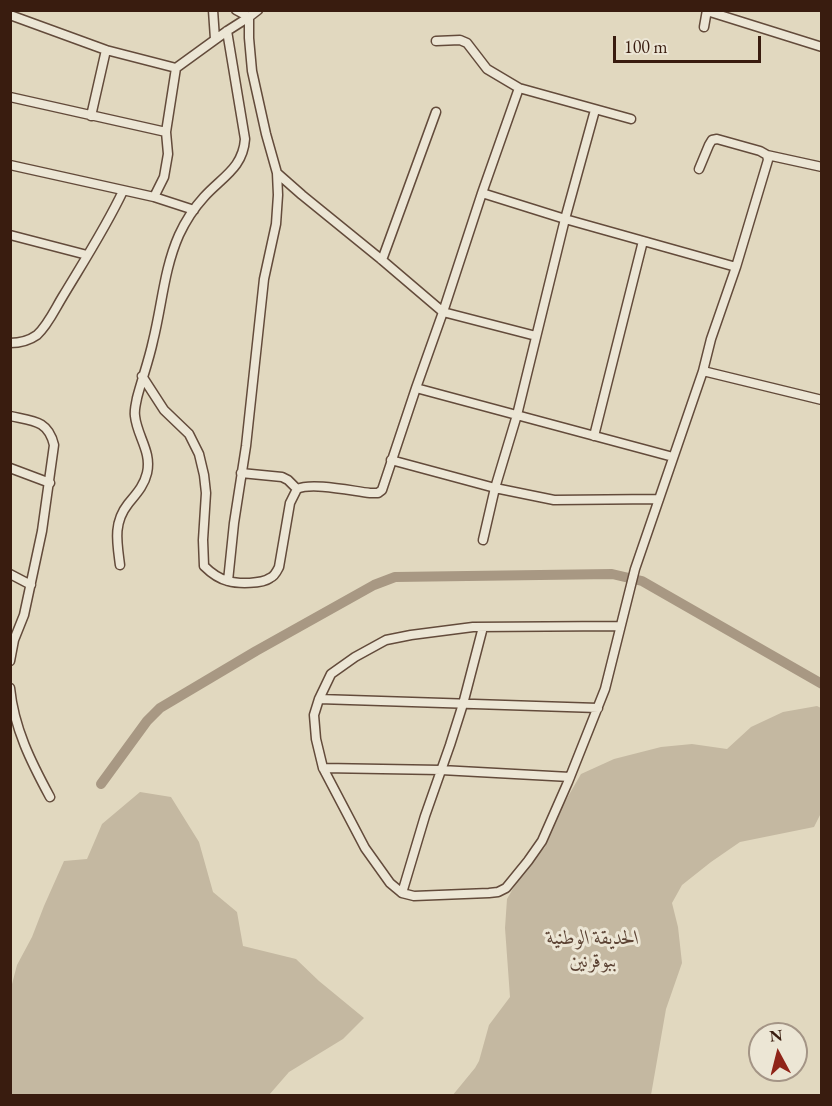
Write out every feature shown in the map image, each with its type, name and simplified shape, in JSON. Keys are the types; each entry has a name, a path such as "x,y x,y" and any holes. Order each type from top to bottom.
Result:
{"street":[{"path":"213,10 215,39"},
{"path":"236,10 249,17"},
{"path":"154,196 164,177 168,154 166,132 176,68 258,10"},
{"path":"704,27 707,11 822,47"},
{"path":"10,15 106,50 176,68"},
{"path":"228,581 246,446 264,279 276,224 278,195 277,173 252,72 249,17"},
{"path":"120,565 116,535 118,525 123,511 144,484 148,465 148,457 135,416 135,409 142,376 153,342 166,270 180,234 194,210 236,165 242,156 244,147 245,139 227,31"},
{"path":"436,41 460,40 467,43 487,69 519,88 631,119"},
{"path":"91,116 106,50"},
{"path":"142,376 164,410 189,434 194,442 206,493 203,565 228,581 240,583 269,579 279,567 290,504 297,489 302,486 316,486 370,493 378,493 382,490 519,88"},
{"path":"10,97 166,132"},
{"path":"483,540 595,110"},
{"path":"382,260 436,112"},
{"path":"699,170 709,145 717,139 767,155 822,167"},
{"path":"620,627 483,627 411,635 386,640 355,657 331,674 314,715 316,739 323,768 365,848 390,883 402,893 414,896 498,892 506,888 542,841 605,689 635,569 703,371 768,160 767,155"},
{"path":"10,165 154,196 194,210"},
{"path":"277,173 443,312 536,336"},
{"path":"10,343 28,339 37,334 48,321 109,220 123,191"},
{"path":"482,193 736,267"},
{"path":"10,235 87,255"},
{"path":"594,436 643,241"},
{"path":"703,371 822,400"},
{"path":"416,388 673,457"},
{"path":"10,416 43,425 51,433 54,445 42,531 24,615 12,639 10,661"},
{"path":"391,460 495,488 554,500 659,499"},
{"path":"10,468 50,483"},
{"path":"241,473 282,477 297,489"},
{"path":"10,574 31,585"},
{"path":"402,893 463,704 483,627"},
{"path":"10,688 11,702 25,747 50,797"},
{"path":"319,699 598,708"},
{"path":"323,768 441,770 570,777"}],"green space":[{"name":"الحديقة الوطنية ببوقرنين","path":"817,706 821,708 821,813 814,827 740,842 682,885 672,903 678,927 682,963 666,1009 651,1095 452,1096 475,1068 489,1025 510,997 505,928 507,899 522,873 545,847 559,812 581,774 614,759 661,747 692,744 727,749 751,727 783,712"},
{"path":"140,792 171,797 199,842 213,892 237,912 243,946 296,959 364,1018 343,1039 289,1072 269,1095 11,1095 11,988 17,965 32,937 64,861 87,859 102,824"}],"waterway":[{"path":"101,784 147,721 160,708 374,585 395,577 612,574 642,581 822,684"}]}
